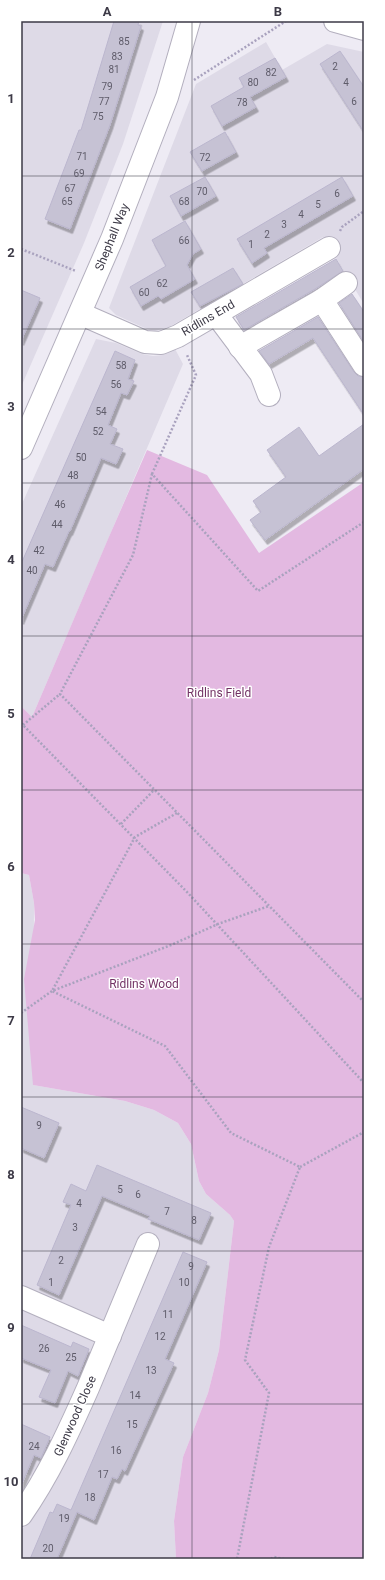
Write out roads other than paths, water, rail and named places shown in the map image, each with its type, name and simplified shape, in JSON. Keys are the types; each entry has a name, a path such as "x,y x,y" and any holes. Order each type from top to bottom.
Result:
{"street":[{"name":"Shephall Way","path":"21,448 112,239 166,97 189,21"},
{"path":"335,21 364,30"},
{"name":"Ridlins End","path":"80,314 145,342 161,343 178,336 329,248"},
{"path":"240,347 322,300 346,283"},
{"path":"322,300 364,365"},
{"path":"216,314 261,374 270,395"},
{"name":"Glenwood Close","path":"21,1515 29,1489 56,1460 148,1244"},
{"path":"21,1297 110,1336"}],"park label":[{"name":"Ridlins Field","path":"219,693"},
{"name":"Ridlins Wood","path":"144,984"}]}
